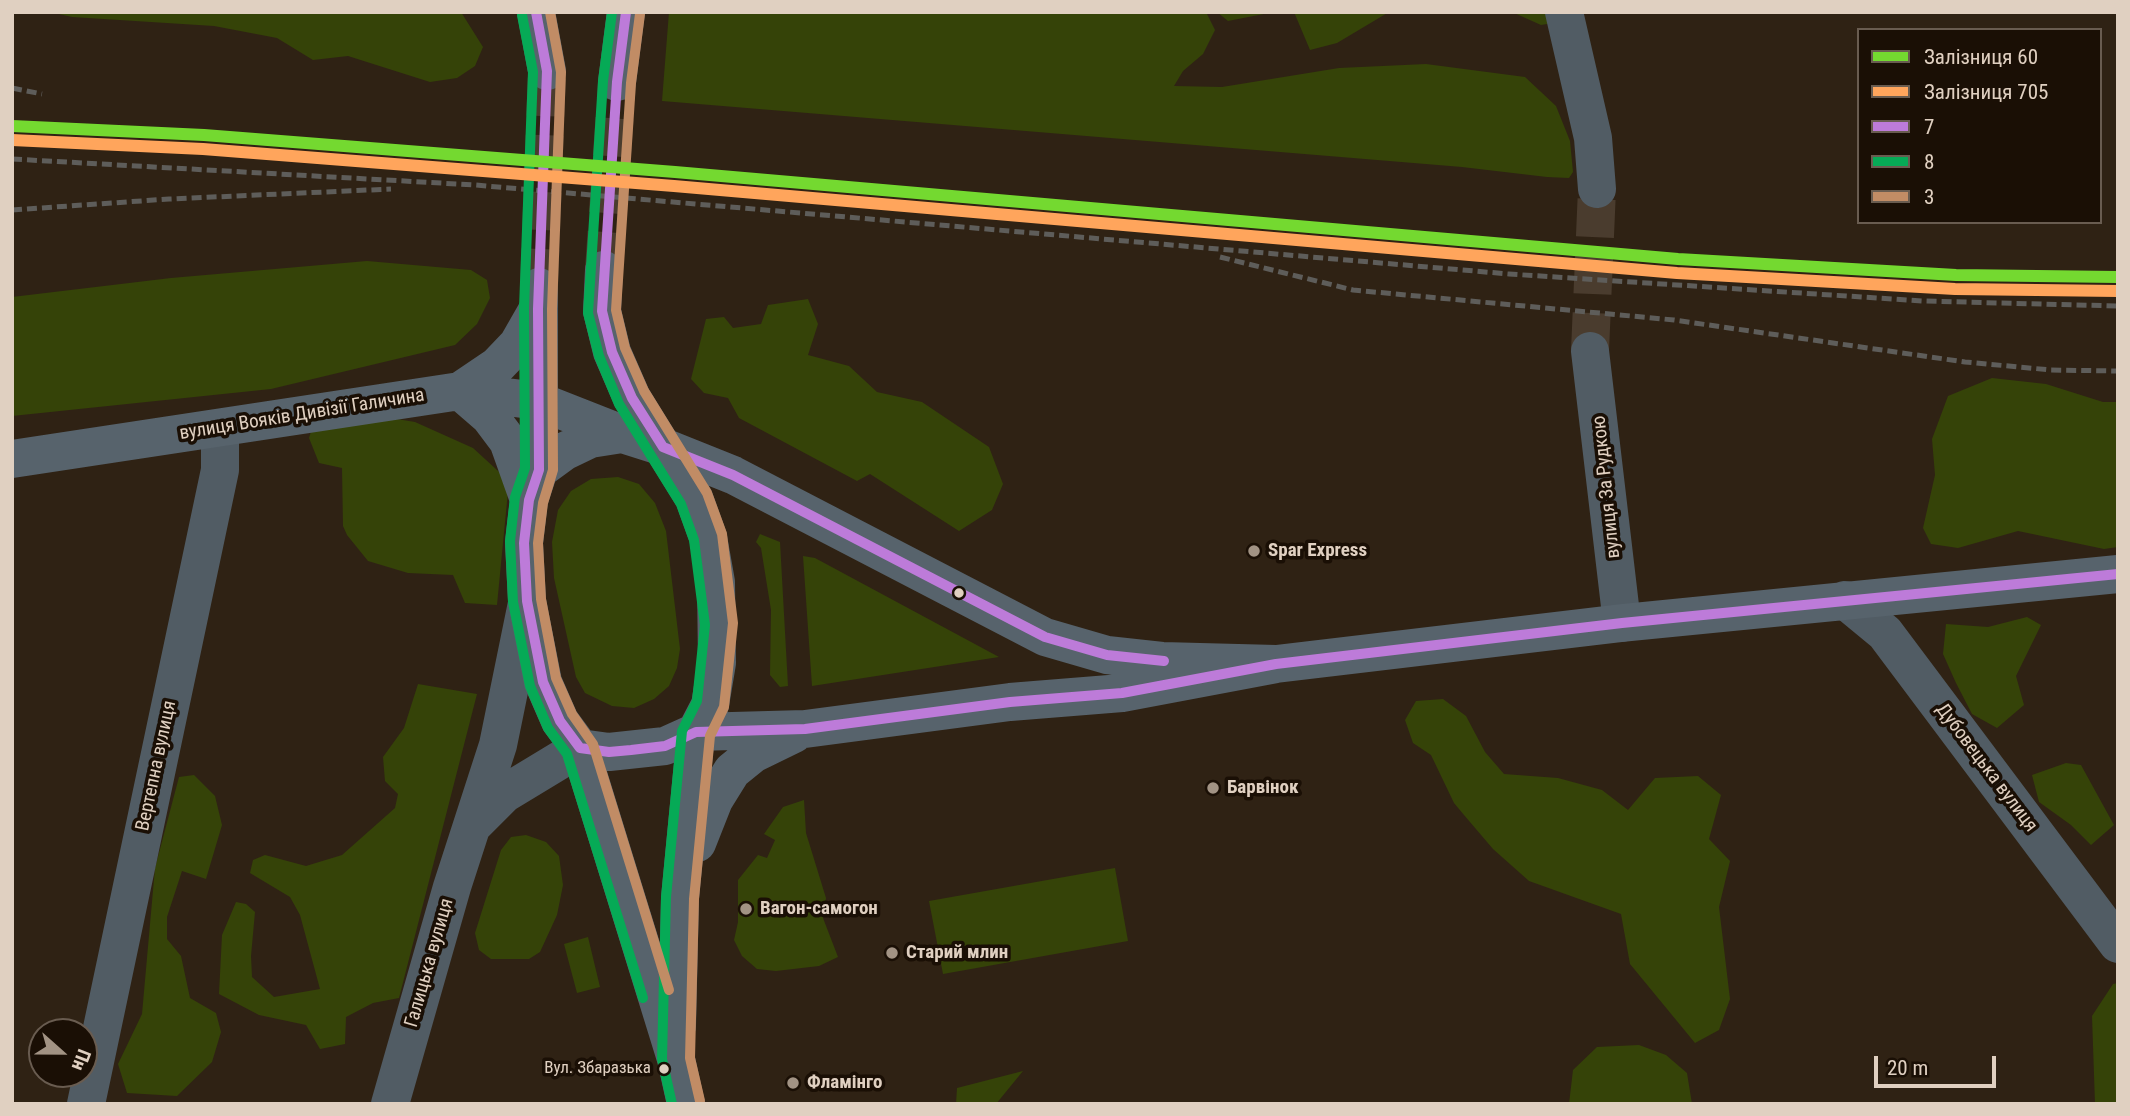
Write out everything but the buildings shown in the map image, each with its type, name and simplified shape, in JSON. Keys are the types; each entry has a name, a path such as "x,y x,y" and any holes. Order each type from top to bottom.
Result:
{"main road":[{"path":"536,12 547,71"},
{"path":"617,82 626,12"},
{"path":"604,270 602,311 612,352 632,398 694,498 708,537 716,582 717,663 710,705 696,732 682,881 676,1059"},
{"path":"460,391 496,366 518,344 539,298 534,485 524,543 527,601 543,682 560,721 580,748 676,1059 686,1104"},
{"path":"460,391 538,401 733,475 964,594 1007,620 1045,637 1107,655 1162,661 1276,664"},
{"path":"460,391 490,417 534,485"},
{"name":"вулиця Вояків Дивізії Галичина","path":"12,459 460,391"},
{"path":"534,485 565,451 590,439 622,434"},
{"path":"580,748 609,752 665,746 696,732 805,729 1010,702 1122,693 1276,664 1622,623 2118,574"},
{"path":"682,881 714,800 732,771 753,754 805,729"}],"street":[{"path":"1564,12 1593,138 1597,189"},
{"name":"вулиця За Рудкою","path":"1590,351 1622,623"},
{"name":"Вертепна вулиця","path":"86,1104 220,470 220,428"},
{"name":"Дубовецька вулиця","path":"1845,600 1885,634 2118,944"},
{"name":"Галицька вулиця","path":"390,1104 452,887 475,823 498,745 527,601"},
{"name":"Галицька вулиця","path":"475,823 504,794 580,748"}],"green space":[{"path":"50,12 461,12 483,47 475,66 457,78 430,82 348,56 313,60 277,38 214,26 72,17"},
{"path":"669,12 1206,12 1215,30 1203,54 1183,71 1174,86 1222,87 1339,68 1426,64 1525,77 1556,106 1570,141 1573,172 1569,178 1547,177 1462,167 662,101"},
{"path":"1217,12 1274,12 1228,21"},
{"path":"1294,12 1389,12 1337,43 1310,50"},
{"path":"1512,12 1578,12 1578,19 1541,25"},
{"path":"367,261 471,270 487,280 490,298 477,324 455,345 271,389 12,416 12,297 171,278"},
{"path":"808,299 818,324 808,355 849,366 877,392 922,402 989,447 1003,484 992,510 959,531 870,474 857,481 739,418 728,398 704,393 691,379 706,319 724,317 733,328 761,324 768,305"},
{"path":"1992,378 2046,384 2103,402 2118,402 2118,547 2104,549 2018,531 1958,548 1931,544 1923,528 1935,475 1932,439 1948,396"},
{"path":"379,416 415,422 473,448 509,481 497,605 465,603 453,575 408,573 368,561 347,535 343,526 342,468 319,463 309,438 314,422"},
{"path":"618,477 639,484 655,503 666,531 680,649 677,668 669,686 654,699 634,708 612,706 585,693 576,677 554,578 552,542 558,510 571,491 591,479"},
{"path":"760,534 780,542 788,686 780,687 770,675 771,610 761,548 756,542"},
{"path":"803,556 815,558 999,657 812,686"},
{"path":"2027,617 2041,625 2016,676 2024,705 1997,728 1972,714 1956,683 1943,654 1946,624 1988,627"},
{"path":"418,684 477,694 399,998 373,1003 346,1017 345,1044 320,1049 306,1025 259,1015 219,994 222,935 236,902 246,904 255,912 252,977 274,997 320,989 300,915 290,897 250,873 253,860 265,855 306,866 342,855 395,808 398,794 385,781 383,757 404,728"},
{"path":"1443,699 1466,716 1485,752 1504,774 1558,778 1602,790 1628,810 1655,778 1698,776 1721,795 1709,839 1730,861 1719,907 1730,999 1719,1030 1695,1043 1630,964 1621,914 1529,881 1493,849 1464,815 1454,803 1431,755 1413,743 1405,720 1416,701"},
{"path":"2066,763 2081,765 2114,825 2091,845 2071,825 2039,802 2032,775"},
{"path":"194,775 215,796 222,825 206,879 182,871 167,917 167,939 181,956 190,998 216,1013 221,1032 212,1062 177,1096 127,1093 118,1064 142,1014 155,868 179,777"},
{"path":"804,800 806,833 826,898 823,918 838,957 819,966 776,971 757,969 742,956 734,940 738,922 738,880 758,855 767,858 775,840 764,834 783,807"},
{"path":"526,835 546,842 559,856 563,885 557,915 540,952 529,959 491,959 479,950 475,933 501,850 511,837"},
{"path":"1115,868 1128,941 943,974 929,901"},
{"path":"588,937 600,987 577,993 564,944"},
{"path":"2118,983 2118,1104 2095,1104 2092,1016 2113,984"},
{"path":"1639,1045 1666,1055 1687,1073 1692,1104 1569,1104 1573,1070 1597,1047"},
{"path":"1023,1071 996,1104 956,1104 957,1088"}],"tunnel":[{"path":"539,287 547,71"},
{"path":"604,270 617,82"},
{"path":"1590,351 1597,189"}],"railway":[{"path":"12,88 42,94"},
{"path":"12,159 475,185 1509,274 1923,301 2118,306"},
{"path":"12,210 169,199 391,189"},
{"path":"1220,257 1353,290 1674,320 1965,362 2051,370 2118,371"}],"rail line":[{"name":"60","path":"12,126 204,135 675,172 1678,259 1956,275 2118,277"},
{"name":"705","path":"12,140 203,149 674,186 1677,273 1955,289 2118,291"}],"transit line":[{"name":"7","path":"536,12 547,71 538,309 539,470 529,500 524,543 527,601 543,682 560,721 580,748 609,752 631,750 665,746 696,732 805,729 1010,702 1122,693 1276,664 1622,623 2118,574"},
{"name":"3","path":"550,12 561,72 552,309 553,470 543,503 538,543 541,599 556,678 572,714 593,744 669,990"},
{"name":"8","path":"612,12 603,81 588,313 599,356 619,404 681,504 694,540 705,625 697,701 682,731 666,897 662,1059 672,1104"},
{"name":"7","path":"626,12 617,82 602,311 612,352 632,398 663,447 733,475 1045,637 1107,655 1164,661"},
{"name":"3","path":"640,14 631,83 616,310 625,348 644,391 707,493 722,534 733,623 724,707 710,736 694,899 690,1058 700,1101"},
{"name":"8","path":"522,15 533,72 524,308 525,468 515,497 510,541 513,602 530,686 548,728 567,754 643,998"}],"place":[{"name":"Spar Express","path":"1254,551"},
{"name":"Барвінок","path":"1213,788"},
{"name":"Вагон-самогон","path":"746,909"},
{"name":"Старий млин","path":"892,953"},
{"name":"Вул. Збаразька","path":"664,1069"},
{"name":"Фламінго","path":"793,1083"}]}
